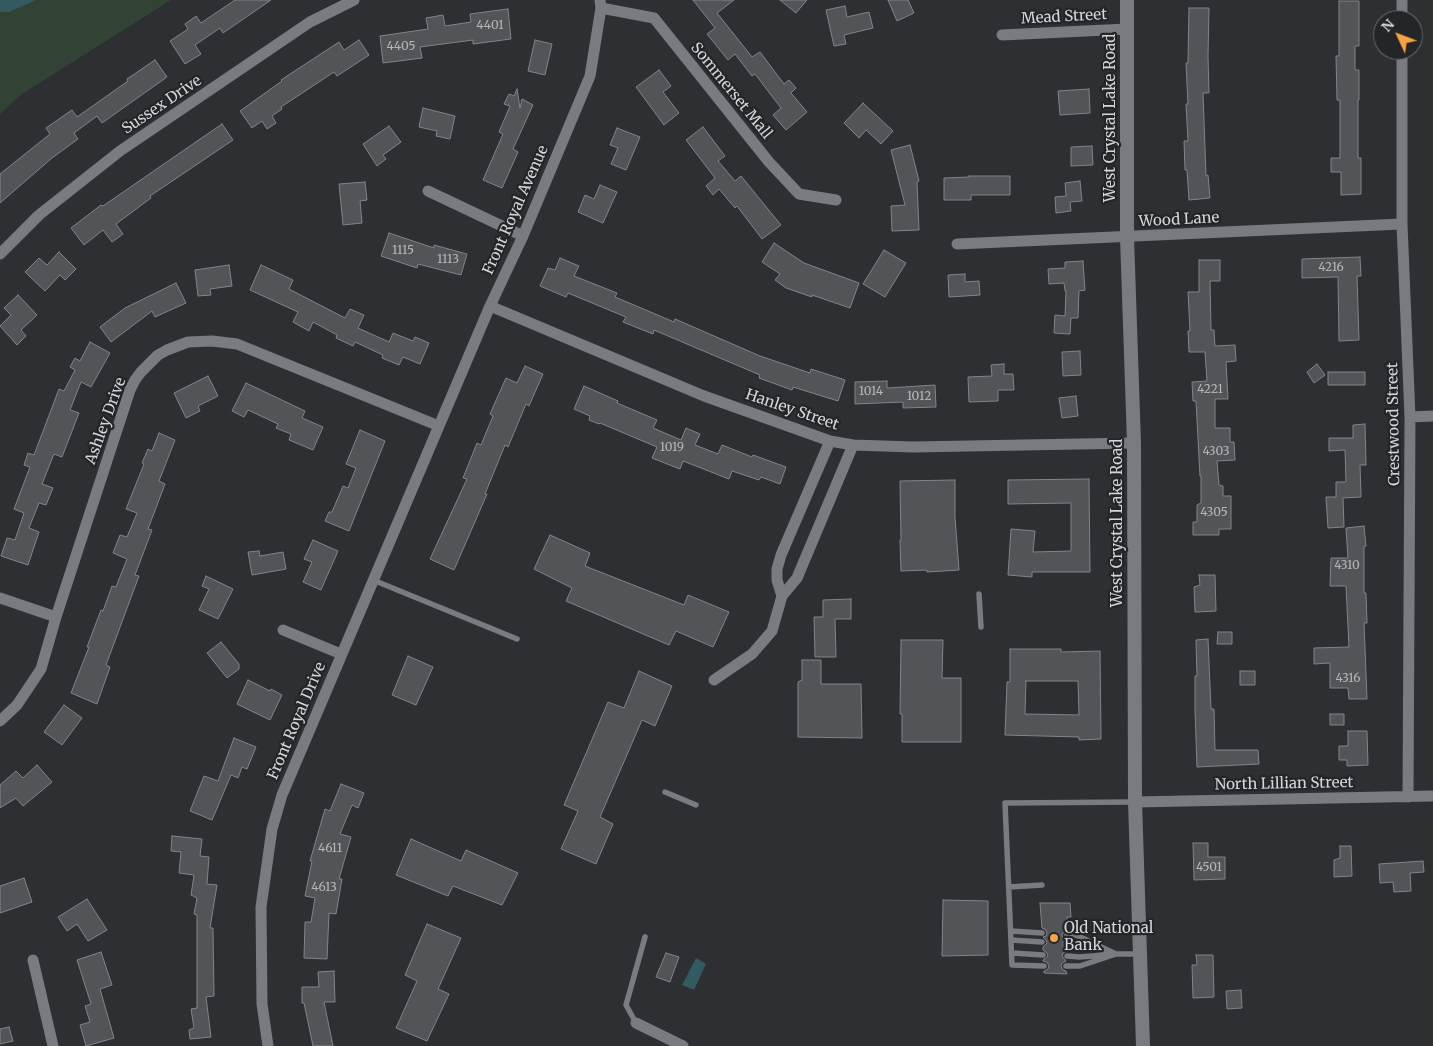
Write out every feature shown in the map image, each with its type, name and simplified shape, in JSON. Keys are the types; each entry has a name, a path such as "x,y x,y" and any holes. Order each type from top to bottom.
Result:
{"street":[{"name":"Sussex Drive","path":"0,254 39,215 120,151 310,22 354,0"},
{"name":"West Crystal Lake Road","path":"1128,0 1127,237 1134,443 1136,802 1143,1046"},
{"name":"Sommerset Mall","path":"600,4 654,18 769,162 799,194 836,200"},
{"name":"Front Royal Avenue","path":"438,426 490,306 523,236 590,76 600,4"},
{"name":"Mead Street","path":"1002,35 1127,29"},
{"name":"Crestwood Street","path":"1402,60 1402,224 1410,417 1408,797"},
{"path":"428,192 523,236"},
{"name":"Wood Lane","path":"958,244 1402,224"},
{"name":"Hanley Street","path":"490,306 704,396 830,441 853,445 913,447 1134,443"},
{"name":"Ashley Drive","path":"0,721 17,705 41,669 56,617 130,390 135,380 148,364 167,350 188,342 201,341 237,344 438,426"},
{"path":"1410,417 1433,416"},
{"name":"Front Royal Drive","path":"268,1046 262,1004 261,907 272,829 282,795 438,426"},
{"path":"782,596 777,580 777,569 781,555 830,441"},
{"path":"714,680 752,654 772,631 782,596 797,578 853,445"},
{"path":"0,598 56,617"},
{"path":"282,630 341,654"},
{"name":"North Lillian Street","path":"1136,802 1433,796"},
{"path":"33,960 53,1046"},
{"path":"636,1023 683,1046"}],"lane":[{"path":"373,580 517,639"},
{"path":"979,594 981,627"},
{"path":"665,792 696,805"},
{"path":"1044,966 1012,966 1005,803 1136,802"},
{"path":"1009,887 1042,885"},
{"path":"1011,931 1042,933"},
{"path":"1067,935 1076,935 1116,954"},
{"path":"636,1023 626,1005 645,936"},
{"path":"1011,940 1042,942"},
{"path":"1067,944 1116,954"},
{"path":"1012,953 1043,955"},
{"path":"1066,966 1080,966 1116,954"},
{"path":"1067,956 1140,954"}],"green space":[{"path":"0,0 171,0 22,94 0,114"}],"water":[{"path":"0,0 36,0 9,12 0,12"},
{"path":"696,958 706,964 694,990 682,985"}],"building":[{"path":"235,0 271,0 223,33 220,28 195,45 201,54 185,64 170,41 188,29 185,24 196,16 201,23"},
{"path":"693,0 734,0 717,13 752,57 760,52 784,84 789,80 796,88 791,93 807,112 786,130 773,115 781,108 755,74 752,76 735,54 728,60 707,34 715,28"},
{"path":"780,0 807,0 796,13"},
{"path":"888,0 908,0 914,13 897,21"},
{"path":"1339,1 1359,1 1359,46 1355,46 1355,70 1359,70 1358,158 1361,158 1361,194 1341,195 1341,172 1331,172 1331,158 1340,158 1340,100 1337,100 1336,56 1339,56"},
{"path":"845,6 847,17 869,12 873,28 844,35 846,44 834,46 826,10"},
{"path":"1189,8 1209,8 1209,93 1203,93 1206,176 1208,175 1210,198 1189,200 1184,141 1188,141 1186,63 1188,63"},
{"path":"508,9 511,39 473,44 473,40 420,47 422,58 383,63 380,36 428,29 426,18 443,15 445,26 471,22 470,14"},
{"path":"359,40 369,55 337,76 334,72 281,107 282,109 272,116 276,123 267,129 262,121 252,128 240,111 281,80 339,42 344,50"},
{"path":"535,40 552,44 545,75 528,71"},
{"path":"155,60 167,77 102,123 97,116 74,133 78,139 52,158 0,203 0,174 50,134 46,128 72,110 77,117"},
{"path":"659,70 671,86 663,92 679,113 664,125 636,87"},
{"path":"517,89 520,108 522,99 533,105 513,149 518,152 502,188 483,180 503,134 499,132 510,106 504,104 509,94 514,96"},
{"path":"1089,89 1090,113 1060,115 1058,91"},
{"path":"863,103 893,131 881,144 866,130 859,138 844,123"},
{"path":"423,108 455,116 450,139 436,136 437,131 419,127"},
{"path":"222,124 233,140 150,196 151,198 116,224 123,234 112,242 103,230 84,245 71,228 101,205 103,206"},
{"path":"389,126 401,142 383,155 386,159 377,166 363,144"},
{"path":"703,127 725,156 718,161 735,181 741,176 781,225 762,239 737,206 735,208 719,189 713,195 706,186 715,178 686,140"},
{"path":"617,128 640,137 626,170 611,164 618,148 610,145"},
{"path":"910,145 919,181 917,182 919,230 892,231 891,206 905,205 891,150"},
{"path":"1092,146 1093,165 1071,166 1071,147"},
{"path":"1010,176 1010,195 971,195 971,200 944,200 944,178"},
{"path":"1080,181 1082,201 1070,202 1071,211 1056,213 1055,197 1066,196 1065,183"},
{"path":"365,182 367,200 360,201 362,223 343,225 339,184"},
{"path":"600,185 617,192 603,223 578,212 585,195 594,199"},
{"path":"389,233 434,248 434,245 467,254 461,275 418,264 417,268 381,256"},
{"path":"774,243 804,263 859,283 850,308 786,288 775,280 780,274 762,262"},
{"path":"884,250 906,263 885,297 863,284"},
{"path":"59,252 76,269 65,280 60,275 45,291 25,272 39,258 47,265"},
{"path":"1360,257 1361,276 1357,276 1359,340 1339,341 1338,277 1302,278 1302,259"},
{"path":"560,258 579,266 574,276 617,293 615,297 674,322 675,319 760,356 810,373 811,369 845,380 838,401 793,387 792,390 759,378 760,375 654,330 653,334 623,322 626,317 568,293 566,297 540,286 548,268 555,270"},
{"path":"1199,260 1220,260 1220,281 1210,281 1211,330 1214,330 1215,346 1235,345 1236,361 1226,362 1228,399 1215,399 1215,428 1230,428 1230,442 1234,442 1235,460 1217,461 1219,485 1223,486 1223,496 1231,496 1231,529 1219,529 1219,535 1193,535 1193,522 1197,522 1197,505 1201,503 1201,476 1196,401 1193,401 1192,382 1207,381 1205,352 1189,352 1188,292 1199,292"},
{"path":"1083,261 1085,290 1079,291 1078,318 1071,318 1070,334 1054,333 1055,315 1065,316 1066,291 1064,283 1049,284 1048,269 1065,268 1065,262"},
{"path":"229,265 232,286 210,289 211,295 198,296 195,270"},
{"path":"261,265 293,280 289,289 345,318 350,309 364,315 358,328 389,342 393,333 413,341 415,337 429,343 420,364 403,357 399,365 382,358 383,355 355,342 353,346 336,338 337,335 313,322 309,331 293,322 298,312 250,290"},
{"path":"965,274 965,282 979,281 980,295 949,297 948,275"},
{"path":"176,283 186,303 155,317 152,311 111,342 100,327 125,308"},
{"path":"18,295 37,315 21,330 26,336 17,345 0,326 11,315 4,308"},
{"path":"90,342 110,353 91,387 81,382 70,410 79,413 62,457 54,454 42,484 53,488 46,505 39,503 29,528 39,532 28,565 1,556 7,538 15,540 24,513 14,509 30,467 24,465 28,453 34,455 59,389 64,391 75,370 70,367 75,358 80,361"},
{"path":"1080,351 1081,375 1063,376 1062,352"},
{"path":"1004,364 1004,374 1013,374 1014,390 998,390 998,401 969,402 968,377 992,376 991,365"},
{"path":"1317,364 1325,375 1314,383 1307,372"},
{"path":"525,366 543,374 529,406 526,404 508,447 505,445 485,494 487,494 454,570 430,559 467,479 463,478 477,443 481,445 493,416 490,414 506,378 517,383"},
{"path":"1328,372 1365,372 1365,385 1328,385"},
{"path":"208,376 218,396 198,406 200,411 186,418 174,393"},
{"path":"887,381 887,388 935,385 936,407 903,408 903,402 855,404 855,382"},
{"path":"246,383 305,411 302,418 323,427 313,450 289,440 291,434 276,428 278,424 248,410 244,417 232,411"},
{"path":"584,386 657,420 653,428 681,440 686,428 700,434 695,445 718,454 722,445 752,457 753,455 786,467 780,484 761,477 759,480 732,471 729,479 683,461 680,469 652,458 657,447 589,420 590,416 574,409"},
{"path":"1076,396 1078,416 1062,418 1059,398"},
{"path":"1365,424 1366,465 1360,465 1361,497 1343,498 1344,527 1328,528 1326,497 1336,497 1336,482 1346,482 1345,450 1329,451 1329,438 1353,438 1353,425"},
{"path":"360,430 385,441 349,531 325,521 329,512 332,512 343,486 348,488 356,468 346,464"},
{"path":"159,433 175,440 159,481 165,484 148,529 152,530 135,575 139,576 106,665 110,667 97,704 71,693 101,610 103,611 112,586 116,587 127,559 113,553 120,535 127,537 137,513 126,509 148,449 152,451"},
{"path":"1089,479 1090,572 1032,572 1032,577 1008,575 1011,529 1035,531 1033,552 1071,551 1071,503 1008,504 1008,480"},
{"path":"955,480 955,517 959,570 901,571 900,481"},
{"path":"1364,526 1366,546 1364,546 1364,593 1366,593 1367,623 1364,623 1367,699 1349,699 1348,688 1330,688 1330,663 1314,664 1314,648 1349,647 1346,586 1330,586 1331,558 1348,558 1346,528"},
{"path":"550,535 590,553 585,566 684,605 688,595 729,612 713,647 676,631 669,645 566,601 572,588 534,569"},
{"path":"313,540 338,551 321,590 303,582 312,562 304,559"},
{"path":"259,551 260,556 283,552 286,569 252,575 248,552"},
{"path":"1199,575 1215,575 1216,611 1195,612 1194,587 1200,585"},
{"path":"206,576 233,589 218,619 199,610 209,589 202,586"},
{"path":"851,599 851,619 835,619 836,657 815,657 814,617 823,617 823,600"},
{"path":"1218,632 1232,632 1232,644 1217,644"},
{"path":"1208,639 1211,709 1214,709 1215,750 1258,750 1259,764 1197,767 1195,710 1195,676 1197,676 1196,640"},
{"path":"901,640 943,640 942,678 961,678 961,742 902,742 902,714 900,714"},
{"path":"221,642 239,664 239,669 227,678 207,653"},
{"path":"1010,649 1061,649 1061,652 1100,651 1101,739 1079,740 1079,737 1005,735 1007,682 1010,682","holes":["1026,681 1078,681 1079,715 1025,714"]},
{"path":"408,656 433,667 416,705 392,695"},
{"path":"802,660 821,660 821,684 861,684 862,738 798,737 798,682 802,680"},
{"path":"639,671 672,686 655,726 642,720 600,817 613,824 596,864 561,849 578,811 564,805 608,702 624,708"},
{"path":"1240,671 1255,671 1255,685 1240,685"},
{"path":"248,680 282,695 270,720 237,704"},
{"path":"64,705 82,718 62,745 44,732"},
{"path":"1330,714 1344,714 1344,725 1330,725"},
{"path":"1348,731 1367,731 1368,765 1347,766 1347,760 1339,760 1339,746 1348,746"},
{"path":"234,738 256,747 247,769 242,767 238,778 231,775 212,820 190,811 204,776 218,781"},
{"path":"37,765 52,782 23,806 16,798 0,808 0,785 16,771 23,778"},
{"path":"341,784 364,793 358,808 352,805 340,834 351,837 339,879 342,879 336,914 329,913 327,959 304,958 305,922 311,922 315,898 305,896 312,861 310,861 325,809 330,811"},
{"path":"172,836 202,839 200,856 209,857 207,884 217,885 210,928 213,928 214,996 206,997 211,1037 190,1039 189,1030 194,1028 191,1009 197,1008 197,915 194,914 197,898 191,895 194,875 179,873 181,852 171,851"},
{"path":"411,839 461,861 466,850 518,873 502,905 453,886 448,896 396,875"},
{"path":"1193,843 1208,843 1208,857 1225,857 1225,879 1194,880"},
{"path":"1340,846 1351,846 1352,876 1334,877 1334,860 1340,858"},
{"path":"1423,861 1424,872 1410,873 1411,891 1394,892 1393,882 1380,883 1379,864"},
{"path":"24,878 32,902 0,913 0,886"},
{"path":"87,899 107,930 88,941 77,924 67,931 58,917"},
{"path":"943,900 988,901 988,955 942,956"},
{"name":"Old National Bank","path":"1040,903 1070,903 1071,917 1067,917 1067,930 1062,935 1066,940 1063,942 1063,946 1067,951 1063,953 1062,956 1066,961 1061,966 1067,974 1044,973 1049,966 1047,962 1043,961 1048,956 1043,950 1047,943 1043,937 1047,933 1042,928"},
{"path":"427,924 461,938 438,989 449,994 427,1041 396,1028 417,981 405,975"},
{"path":"101,952 112,985 100,989 114,1038 86,1046 80,1025 90,1022 85,1006 91,1004 77,960"},
{"path":"666,953 679,957 670,982 656,977"},
{"path":"1196,955 1213,955 1214,997 1193,998 1192,965 1197,965"},
{"path":"334,971 335,1002 324,1002 333,1046 313,1046 304,1003 302,1003 302,987 319,987 318,972"},
{"path":"1241,990 1242,1008 1227,1009 1226,991"},
{"path":"9,1027 13,1041 0,1044 0,1029"}],"place":[{"name":"Old National Bank","path":"1054,938"}]}
